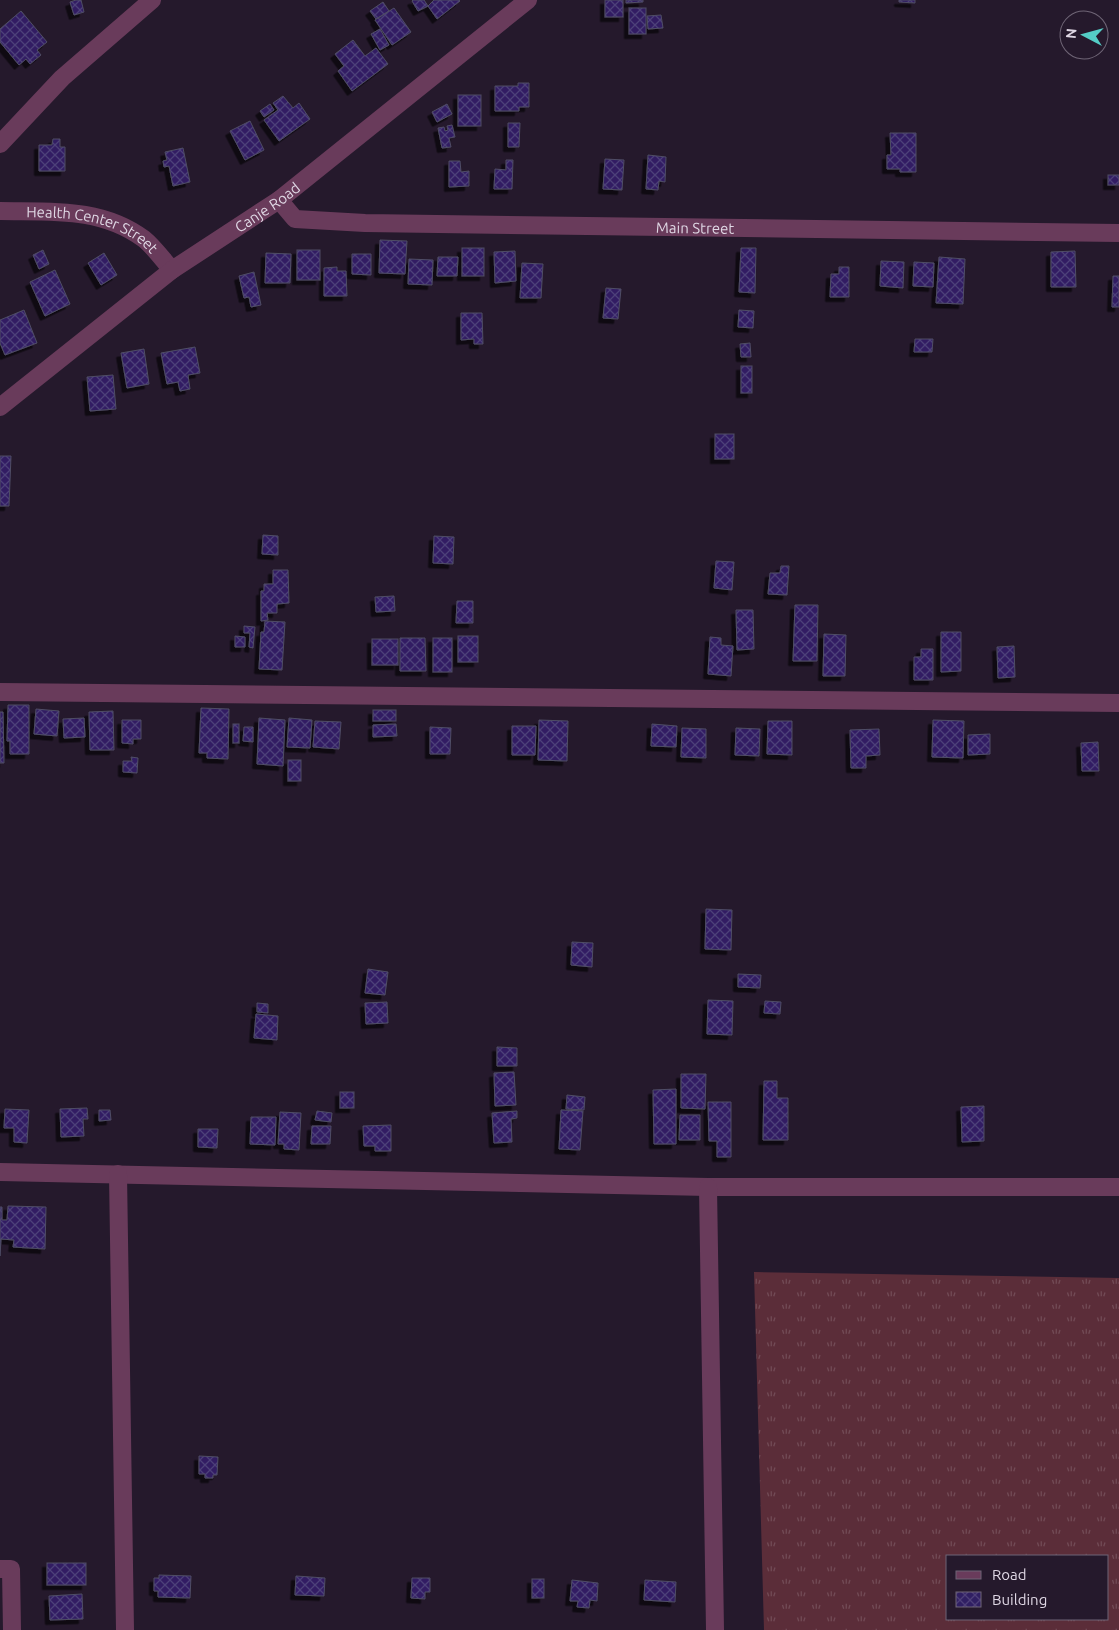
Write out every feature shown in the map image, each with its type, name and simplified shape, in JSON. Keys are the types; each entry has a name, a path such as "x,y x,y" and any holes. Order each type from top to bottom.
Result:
{"street":[{"path":"0,144 62,78 152,0"},
{"name":"Canje Road","path":"0,407 172,270 279,200 528,0"},
{"name":"Main Street","path":"279,200 295,220 365,223 1119,233"},
{"name":"Health Center Street","path":"0,211 83,213 116,222 145,240 172,270"},
{"path":"0,692 1119,703"},
{"path":"0,1172 708,1187 1119,1187"},
{"path":"118,1174 125,1630"},
{"path":"708,1187 716,1630"},
{"path":"0,1569 12,1569 12,1630"}],"green space":[{"path":"754,1272 1119,1278 1119,1630 764,1630"}],"building":[{"path":"81,0 84,12 74,15 70,2"},
{"path":"413,0 424,0 428,6 418,11"},
{"path":"434,0 460,1 437,19 428,6"},
{"path":"605,0 623,0 623,17 605,17"},
{"path":"626,0 643,0 643,2 626,3"},
{"path":"899,0 915,0 915,3 899,2"},
{"path":"383,2 389,11 376,19 370,11"},
{"path":"394,8 411,32 392,45 375,20"},
{"path":"629,8 646,8 646,34 629,34"},
{"path":"21,11 47,42 37,50 41,55 30,64 26,59 19,65 0,42 0,29"},
{"path":"661,15 663,28 648,29 647,16"},
{"path":"380,29 389,45 380,50 371,34"},
{"path":"353,40 365,56 376,48 388,64 352,91 338,71 344,66 335,54"},
{"path":"518,83 529,83 529,107 519,107 519,111 495,111 495,86 518,86"},
{"path":"458,95 481,95 481,126 458,126"},
{"path":"283,96 293,108 299,103 310,119 279,141 264,120 278,110 273,103"},
{"path":"270,104 274,110 264,117 260,111"},
{"path":"447,104 452,114 437,122 432,112"},
{"path":"250,121 264,150 245,160 230,131"},
{"path":"508,123 520,123 519,147 508,147"},
{"path":"452,125 455,137 449,138 451,147 442,148 438,128 444,127 445,131 448,130 447,126"},
{"path":"890,133 916,133 916,172 900,172 900,169 887,169 887,155 891,155"},
{"path":"53,139 60,139 60,147 65,147 65,171 39,171 39,145 52,145"},
{"path":"183,148 190,182 173,186 169,166 164,167 163,161 167,160 165,152"},
{"path":"648,155 666,157 665,182 659,181 658,190 646,189"},
{"path":"605,159 624,160 622,190 603,189"},
{"path":"506,160 513,160 512,189 494,189 495,169 506,170"},
{"path":"449,161 460,161 461,172 469,171 469,186 449,187"},
{"path":"1108,175 1119,175 1119,185 1108,185"},
{"path":"380,240 407,241 405,274 379,273"},
{"path":"462,248 484,248 484,276 462,276"},
{"path":"741,248 756,248 755,293 739,292"},
{"path":"43,250 49,264 39,269 33,255"},
{"path":"297,250 320,250 320,280 297,280"},
{"path":"515,251 516,281 495,283 494,252"},
{"path":"1075,251 1076,287 1051,287 1051,252"},
{"path":"104,253 117,275 101,285 88,263"},
{"path":"266,253 291,254 290,283 265,283"},
{"path":"352,254 371,254 371,275 352,274"},
{"path":"438,257 458,257 457,276 437,276"},
{"path":"939,257 965,259 963,304 936,303"},
{"path":"409,259 433,260 432,285 408,284"},
{"path":"881,261 904,262 903,288 880,286"},
{"path":"914,262 934,263 933,287 913,286"},
{"path":"522,263 543,264 541,298 520,298"},
{"path":"337,267 337,271 346,271 347,296 324,296 324,268"},
{"path":"839,267 849,267 849,297 830,297 831,274 839,274"},
{"path":"55,270 70,304 45,316 30,282"},
{"path":"254,272 261,305 251,307 249,297 244,298 239,276"},
{"path":"1113,276 1119,276 1119,307 1112,307"},
{"path":"606,288 621,289 618,319 603,318"},
{"path":"24,310 37,343 5,355 0,343 0,320"},
{"path":"739,310 754,311 753,328 738,327"},
{"path":"461,313 482,313 483,344 474,344 474,339 461,340"},
{"path":"915,339 933,339 932,352 914,352"},
{"path":"750,343 751,357 741,357 740,344"},
{"path":"195,347 200,373 188,375 190,389 180,391 178,382 167,384 161,353"},
{"path":"144,349 149,384 127,388 121,353"},
{"path":"741,366 752,366 752,393 741,393"},
{"path":"113,375 116,409 90,411 87,377"},
{"path":"715,434 734,434 734,459 715,459"},
{"path":"0,456 11,456 9,506 0,506"},
{"path":"263,535 278,536 278,555 262,554"},
{"path":"434,536 454,537 453,564 433,563"},
{"path":"716,561 734,562 732,590 714,588"},
{"path":"781,566 789,566 787,595 768,594 770,573 780,573"},
{"path":"273,570 288,570 289,603 277,604 277,613 267,613 268,620 261,621 261,591 264,591 264,584 273,584"},
{"path":"394,596 395,611 376,612 375,597"},
{"path":"457,601 473,601 473,623 456,623"},
{"path":"795,605 818,605 817,661 793,661"},
{"path":"736,610 753,610 754,649 737,650"},
{"path":"265,621 285,622 282,670 259,669 261,632 264,632"},
{"path":"244,626 255,627 253,648 249,647 250,633 244,633"},
{"path":"941,632 961,632 961,671 941,672"},
{"path":"824,634 846,635 845,676 823,676"},
{"path":"235,636 245,637 245,647 235,647"},
{"path":"458,636 478,636 478,662 458,662"},
{"path":"710,637 721,638 721,645 733,646 731,676 708,674"},
{"path":"400,638 425,638 426,671 400,671"},
{"path":"433,638 452,638 452,672 433,672"},
{"path":"372,639 398,639 398,665 372,665"},
{"path":"1014,646 1015,677 998,678 997,647"},
{"path":"921,649 933,649 933,680 914,680 914,657 921,657"},
{"path":"8,705 29,705 29,754 10,754 10,741 7,741"},
{"path":"201,708 229,709 228,759 207,758 207,753 199,753"},
{"path":"36,709 59,711 57,736 34,734"},
{"path":"373,710 396,710 396,721 373,721"},
{"path":"113,711 114,750 90,750 89,712"},
{"path":"0,712 3,712 4,763 0,763"},
{"path":"84,718 85,737 64,738 63,719"},
{"path":"259,718 285,720 283,766 257,764"},
{"path":"289,718 312,720 310,748 287,747"},
{"path":"122,720 141,720 141,739 133,739 133,744 122,743"},
{"path":"539,720 568,721 567,761 538,760"},
{"path":"933,720 964,721 963,758 932,757"},
{"path":"315,721 341,722 339,749 313,747"},
{"path":"768,721 792,721 792,755 767,754"},
{"path":"233,724 239,724 239,743 233,743"},
{"path":"396,724 397,736 373,737 373,725"},
{"path":"652,724 677,726 676,747 651,746"},
{"path":"512,726 536,726 535,755 512,755"},
{"path":"244,727 253,727 253,742 243,741"},
{"path":"430,727 451,728 450,754 430,754"},
{"path":"682,728 706,729 706,758 681,757"},
{"path":"736,728 760,729 759,756 735,755"},
{"path":"879,729 880,755 866,756 866,768 851,768 850,730"},
{"path":"990,734 990,754 968,755 968,735"},
{"path":"1098,742 1099,771 1082,771 1081,743"},
{"path":"131,757 138,758 137,773 123,772 123,761 132,761"},
{"path":"288,760 301,760 301,781 288,781"},
{"path":"706,909 732,910 731,950 705,949"},
{"path":"572,942 593,943 592,967 571,965"},
{"path":"368,969 388,972 385,995 365,993"},
{"path":"738,974 761,975 760,988 738,987"},
{"path":"708,1000 733,1001 732,1035 707,1034"},
{"path":"765,1001 781,1002 780,1014 764,1013"},
{"path":"387,1002 388,1023 366,1024 365,1003"},
{"path":"257,1003 268,1004 268,1013 257,1012"},
{"path":"256,1014 278,1016 277,1040 254,1038"},
{"path":"497,1047 517,1048 517,1066 497,1066"},
{"path":"514,1072 516,1105 495,1106 494,1073"},
{"path":"681,1074 706,1074 705,1109 681,1108"},
{"path":"764,1081 777,1081 777,1098 788,1098 788,1140 763,1140"},
{"path":"676,1089 676,1144 654,1144 653,1090"},
{"path":"340,1092 354,1092 354,1108 340,1108"},
{"path":"567,1095 585,1097 584,1110 566,1109"},
{"path":"708,1102 731,1102 731,1157 717,1157 717,1141 709,1141"},
{"path":"984,1106 984,1141 962,1142 961,1107"},
{"path":"87,1108 88,1119 83,1119 84,1136 61,1137 60,1109"},
{"path":"5,1109 29,1110 27,1143 14,1142 14,1128 4,1128"},
{"path":"99,1110 110,1110 111,1120 99,1121"},
{"path":"561,1110 583,1111 580,1150 559,1149"},
{"path":"317,1111 332,1113 331,1122 315,1120"},
{"path":"517,1111 517,1118 511,1119 512,1142 494,1143 492,1113"},
{"path":"280,1112 301,1113 299,1150 284,1149 284,1144 278,1144"},
{"path":"680,1115 700,1115 700,1140 679,1140"},
{"path":"251,1117 276,1117 275,1145 250,1144"},
{"path":"391,1125 391,1151 375,1151 375,1146 364,1146 363,1126"},
{"path":"312,1126 331,1126 330,1144 311,1144"},
{"path":"198,1129 218,1129 217,1148 198,1147"},
{"path":"8,1206 46,1207 45,1249 13,1247 14,1240 1,1239 0,1256 0,1207 2,1207 2,1220 7,1220"},
{"path":"199,1456 218,1457 217,1475 213,1475 213,1478 205,1478 205,1474 199,1474"},
{"path":"47,1563 86,1563 86,1585 47,1585"},
{"path":"159,1575 191,1576 190,1598 158,1597 158,1591 154,1591 154,1578 159,1578"},
{"path":"296,1576 325,1578 324,1596 295,1595"},
{"path":"412,1578 430,1578 430,1592 425,1592 425,1599 411,1598"},
{"path":"532,1579 544,1579 544,1598 532,1598"},
{"path":"572,1580 598,1583 597,1601 590,1600 589,1608 577,1607 578,1601 570,1601"},
{"path":"645,1580 676,1582 675,1602 644,1600"},
{"path":"82,1594 83,1619 50,1620 49,1596"}]}
